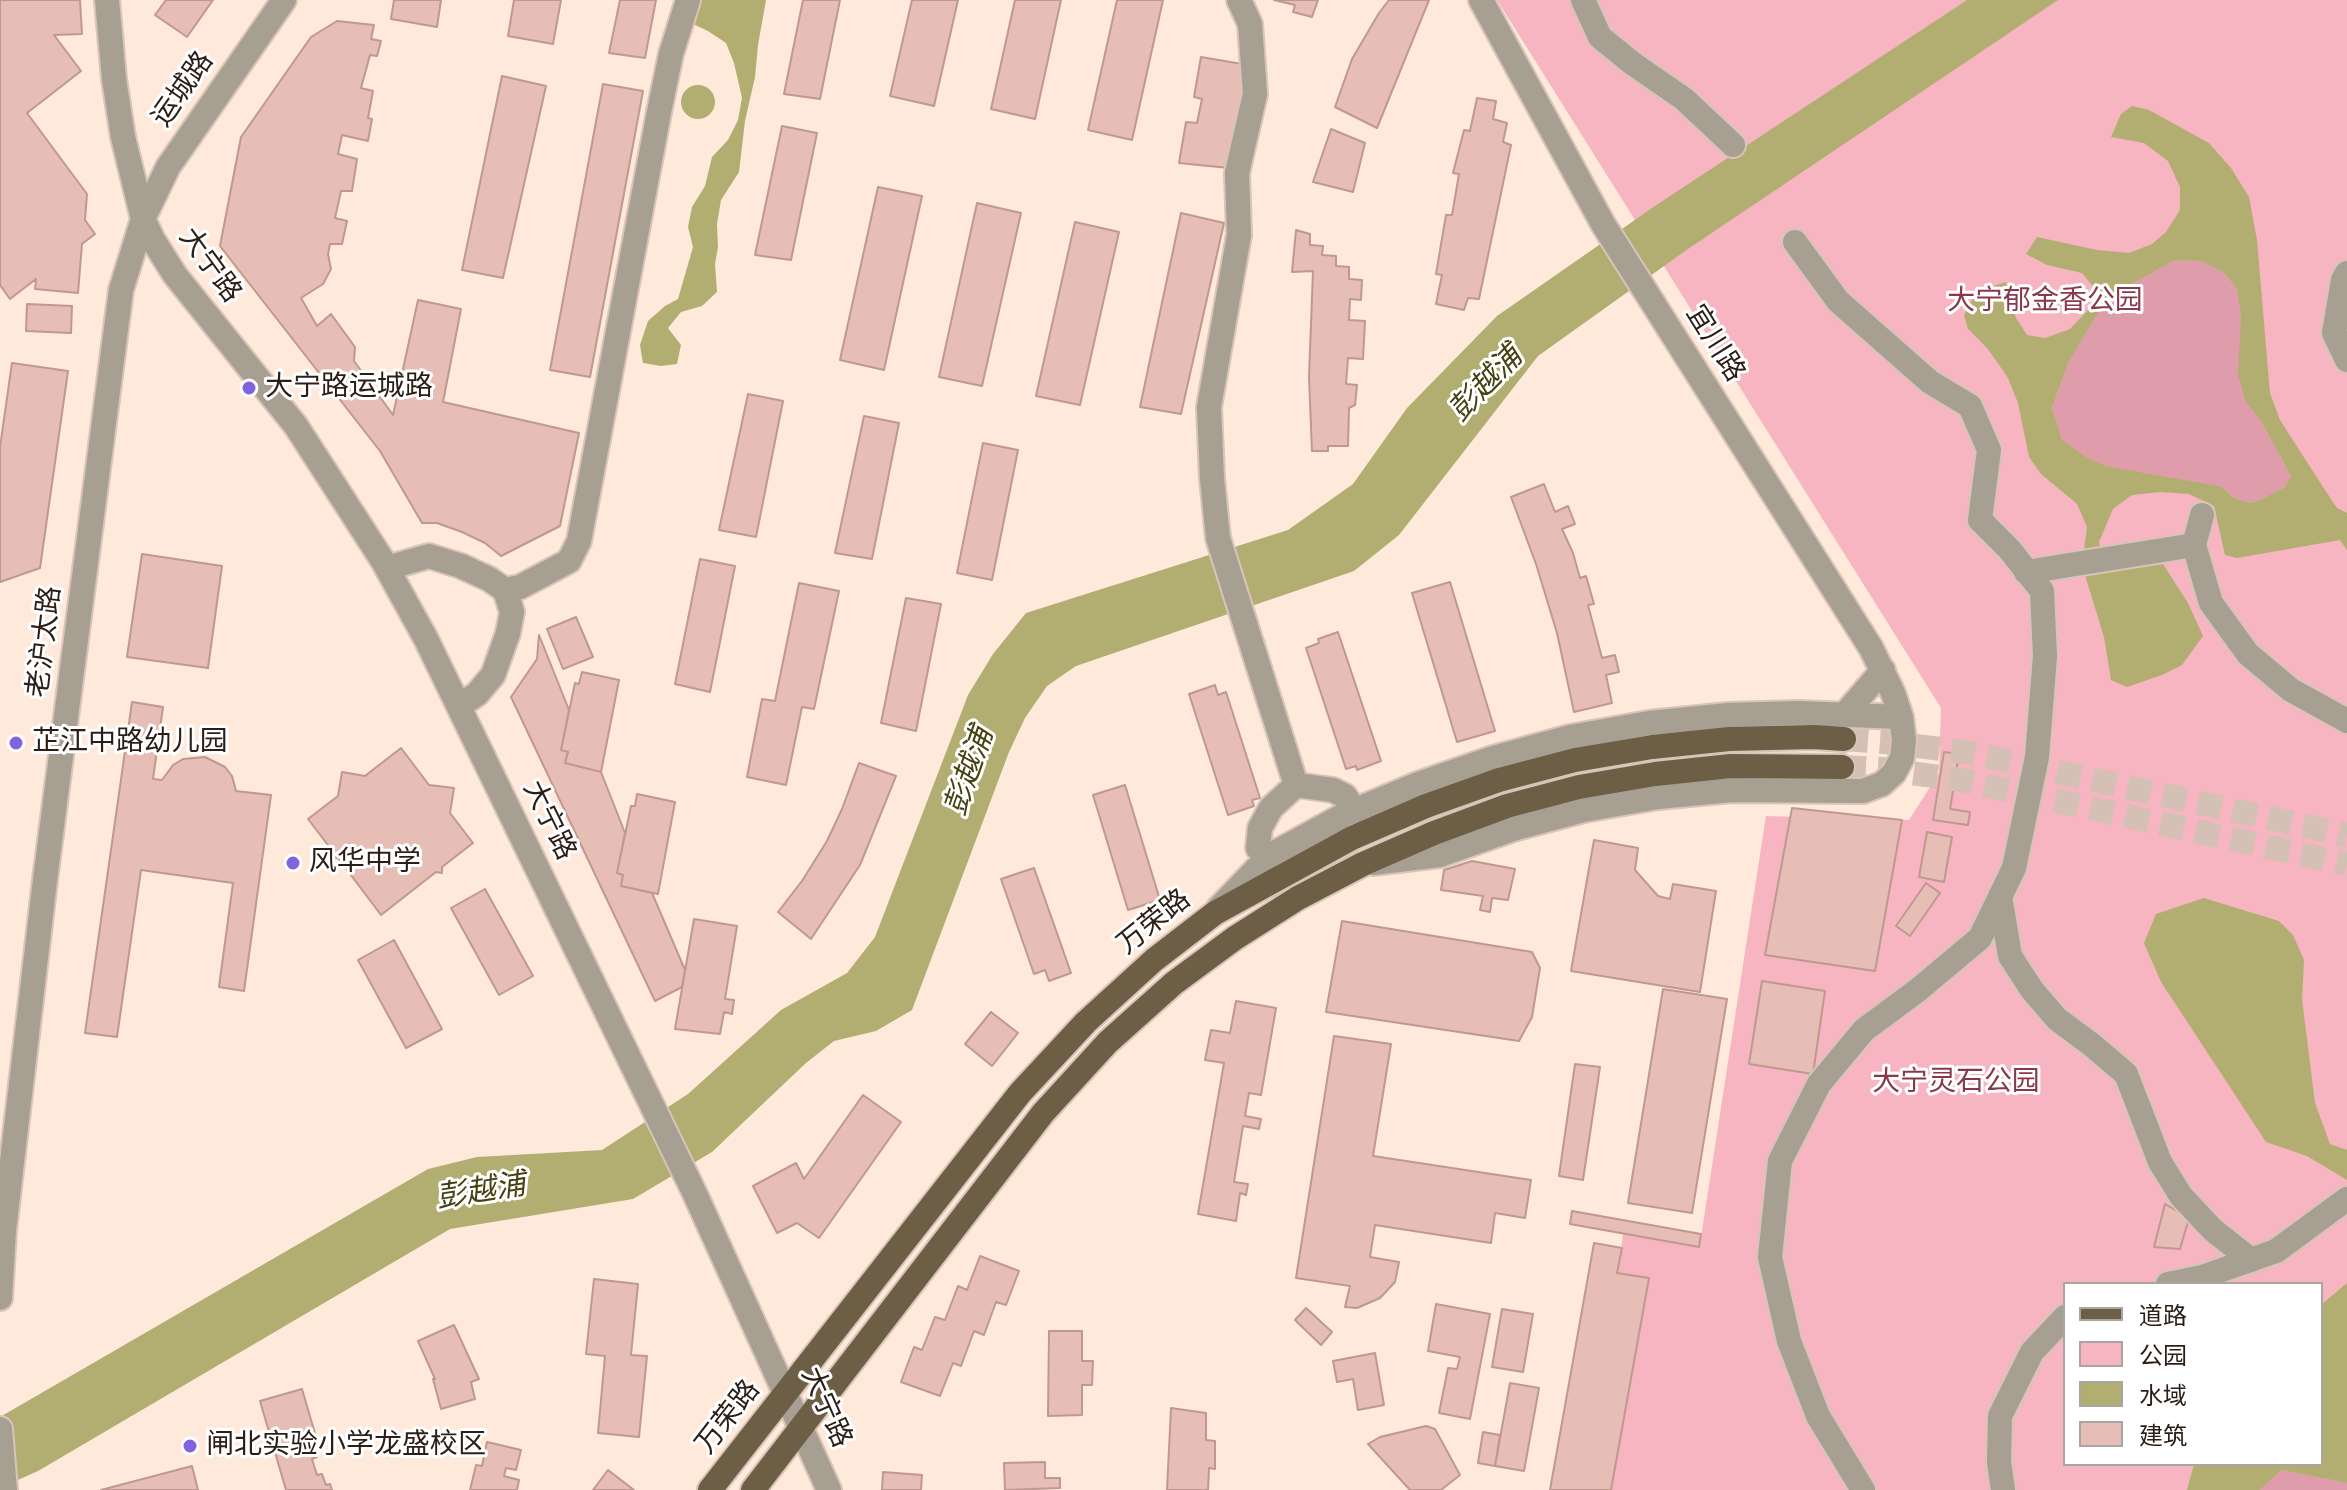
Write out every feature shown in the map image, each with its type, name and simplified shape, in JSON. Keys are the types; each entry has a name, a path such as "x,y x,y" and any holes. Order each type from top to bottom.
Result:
{"main road":[{"name":"万荣路","path":"710,1490 1020,1093 1086,1022 1154,960 1215,913 1352,838 1426,806 1499,780 1575,760 1652,747 1729,739 1844,739"},
{"name":"万荣路","path":"753,1490 1043,1113 1108,1042 1174,983 1235,938 1298,898 1363,864 1507,806 1579,787 1655,774 1731,766 1842,767"}],"street":[{"path":"107,0 120,122 143,219"},
{"name":"运城路","path":"143,219 168,167 284,0"},
{"path":"505,590 520,587 569,561 579,541 659,112 671,54 688,0"},
{"path":"1239,0 1250,24 1255,94 1237,173 1239,235 1209,407 1212,478 1218,538 1296,785"},
{"name":"宜川路","path":"1363,864 1440,855 1513,829 1584,810 1658,797 1796,788 1863,791 1882,784 1894,773 1902,758 1904,740 1901,717 1871,648 1603,224 1481,0"},
{"path":"1583,0 1600,37 1684,99 1733,145"},
{"name":"大宁路","path":"143,219 169,267 296,426 387,568 426,639 695,1194 829,1490"},
{"name":"老沪太路","path":"0,1298 4,1230 43,896 121,290 143,219"},
{"path":"1795,242 1838,301 1930,382 1970,406 1989,450 1980,520 2010,550 2042,591 2045,656 2037,757 2014,868 1980,938 1864,1030 1819,1084 1780,1161 1770,1257 1789,1341 1818,1416 1863,1490"},
{"path":"2347,273 2343,280 2334,333 2347,360"},
{"path":"2202,515 2194,545 2211,603 2248,654 2291,690 2347,721"},
{"path":"2026,572 2194,545"},
{"path":"387,568 429,556 461,566 505,590 512,612 493,675 477,694 459,706"},
{"path":"1845,714 1883,670"},
{"path":"1215,913 1269,856 1355,811 1478,763 1570,737 1649,723 1728,715 1901,717"},
{"path":"1296,785 1333,790 1345,796 1355,811"},
{"path":"1269,856 1258,848 1260,828 1271,808 1296,785"},
{"path":"2000,896 2010,956 2032,990 2057,1019 2126,1074 2160,1162 2181,1196 2213,1230 2251,1260"},
{"path":"2178,1282 2202,1277 2276,1251 2345,1201"},
{"path":"2003,1490 1999,1462 2000,1416 2032,1352 2063,1319"},
{"path":"0,1429 5,1483"}],"green space":[{"name":"大宁灵石公园","path":"1497,0 2347,0 2347,1490 1590,1490 1624,1227 1701,1237 1766,816 1909,820 1939,773 1941,708"}],"shaded area":[{"path":"2175,260 2201,261 2223,272 2237,289 2246,402 2261,421 2291,476 2285,487 2262,499 2249,503 2234,498 2220,486 2106,466 2062,440 2052,408 2068,363 2101,308 2128,286"},
{"path":"2281,1470 2347,1483 2347,1490 2260,1490"}],"water":[{"path":"699,0 766,0 739,172 721,200 715,264 717,292 702,306 681,312 668,328 681,345 677,364 661,366 643,363 640,345 648,321 678,299 693,247 688,227 692,207 705,186 712,157 728,140 738,120 742,98 726,43 693,24"},
{"name":"彭越浦","path":"1967,0 2058,0 1685,251 1538,356 1399,535 1354,571 1076,666 1047,686 1025,718 1009,752 912,1010 876,1031 834,1041 806,1063 712,1152 633,1199 450,1229 38,1471 0,1488 0,1417 428,1169 477,1157 602,1150 688,1094 781,1010 847,973 875,937 968,695 993,654 1026,613 1288,530 1353,484 1407,408 1497,316 1655,206"},
{"path":"698,85 710,90 715,102 710,114 698,119 686,114 681,102 686,90"},
{"path":"2132,106 2149,110 2209,143 2231,168 2249,197 2257,240 2270,393 2280,420 2321,484 2337,508 2347,513 2347,550 2340,540 2237,558 2225,555 2214,506 2189,494 2160,492 2132,495 2113,509 2099,542 2107,571 2163,564 2188,603 2203,636 2182,665 2127,687 2111,680 2104,637 2078,561 2084,550 2087,527 2077,504 2041,474 2029,457 2018,403 2008,378 1988,349 1968,329 1964,315 1972,300 1984,289 2006,282 2016,318 2027,335 2045,338 2070,329 2089,309 2096,290 2082,273 2047,265 2026,254 2037,237 2097,250 2129,253 2152,244 2166,232 2180,210 2180,187 2168,161 2144,143 2111,137 2121,114","holes":["2175,260 2201,261 2223,272 2237,289 2241,318 2238,375 2246,402 2261,421 2291,476 2285,487 2250,503 2234,498 2220,486 2106,466 2088,458 2062,440 2052,408 2068,363 2101,308 2128,286"]},
{"path":"2204,898 2279,921 2293,935 2304,960 2302,999 2315,1103 2330,1144 2347,1150 2347,1180 2307,1156 2266,1142 2161,982 2144,943 2156,914"},
{"path":"2347,1283 2347,1483 2281,1470 2260,1490 2187,1490 2193,1466 2323,1466 2323,1303"}],"building":[{"path":"0,0 80,0 82,34 54,35 81,71 27,113 87,194 85,220 95,234 82,244 78,293 35,289 36,279 10,299 0,285"},
{"path":"166,0 213,0 187,37 155,15"},
{"path":"394,0 441,0 437,27 391,19"},
{"path":"514,0 561,0 553,44 508,36"},
{"path":"620,0 656,0 645,58 609,53"},
{"path":"803,0 840,0 820,99 784,94"},
{"path":"912,0 958,0 934,106 890,96"},
{"path":"1015,0 1061,0 1035,119 991,109"},
{"path":"1117,0 1163,0 1132,140 1088,130"},
{"path":"1274,0 1318,0 1312,17 1293,12 1295,5"},
{"path":"1389,0 1429,0 1377,128 1335,107 1352,59"},
{"path":"337,21 374,25 371,39 381,41 377,56 370,55 361,88 373,91 368,118 372,119 368,141 342,135 338,154 357,159 352,191 341,191 335,218 347,221 342,244 330,244 331,269 323,284 301,298 317,326 331,314 355,347 354,361 393,415 418,300 461,309 443,402 579,433 560,526 501,556 485,543 462,532 437,523 422,523 380,451 220,246 241,137 311,37"},
{"path":"1201,57 1248,65 1229,168 1179,163 1186,122 1197,123 1202,99 1194,97"},
{"path":"502,76 546,86 503,278 462,270"},
{"path":"603,84 643,91 590,377 550,370"},
{"path":"1477,98 1496,101 1493,119 1507,123 1503,142 1511,145 1479,299 1468,298 1464,310 1436,304 1442,275 1436,274 1446,215 1452,215 1459,174 1453,173 1464,130 1470,131"},
{"path":"782,126 817,133 791,260 755,255"},
{"path":"1331,129 1365,143 1353,192 1313,182"},
{"path":"878,187 922,196 884,370 840,360"},
{"path":"977,203 1021,213 982,386 939,377"},
{"path":"1181,213 1224,223 1181,414 1140,407"},
{"path":"1075,222 1119,232 1080,405 1036,396"},
{"path":"1296,230 1310,234 1310,245 1323,246 1322,255 1336,256 1336,266 1349,267 1349,279 1362,280 1361,300 1350,299 1349,320 1365,321 1363,359 1348,358 1346,384 1357,385 1355,405 1349,408 1348,446 1328,446 1328,451 1312,451 1309,377 1313,271 1292,272"},
{"path":"27,304 72,306 71,333 26,331"},
{"path":"12,363 68,371 40,568 0,582 0,447"},
{"path":"748,394 783,401 756,537 719,530"},
{"path":"864,416 899,423 872,559 835,553"},
{"path":"983,443 1018,450 992,580 957,573"},
{"path":"1544,484 1555,512 1568,506 1575,524 1562,529 1580,578 1586,576 1594,604 1588,605 1602,658 1615,655 1619,672 1606,675 1612,703 1574,712 1557,633 1511,497"},
{"path":"142,554 222,566 208,668 127,657"},
{"path":"700,559 735,566 710,692 675,684"},
{"path":"1450,582 1495,731 1457,742 1412,593"},
{"path":"799,583 839,591 814,709 802,707 786,785 747,777 762,699 775,701"},
{"path":"906,598 941,604 916,731 881,723"},
{"path":"576,617 593,657 563,669 547,629"},
{"path":"1338,632 1381,761 1357,770 1356,766 1346,769 1306,648 1319,643 1318,639"},
{"path":"539,635 569,710 561,750 568,752 565,763 601,772 625,833 617,873 623,875 621,886 652,893 685,970 682,987 655,1001 511,697 537,659"},
{"path":"582,672 619,680 601,772 565,763 568,752 561,750 575,683 579,684"},
{"path":"1215,685 1218,695 1226,692 1260,798 1252,800 1254,806 1228,815 1189,694"},
{"path":"132,702 163,707 153,779 162,780 173,765 183,759 205,757 225,767 232,776 236,791 271,795 244,991 219,987 233,883 141,870 117,1037 85,1033"},
{"path":"401,748 429,785 454,788 450,813 473,843 442,867 442,873 436,872 381,915 338,858 330,857 331,849 308,819 338,796 342,772 365,776"},
{"path":"1944,752 1959,754 1950,809 1970,812 1968,825 1933,820"},
{"path":"859,763 896,776 860,865 811,939 778,912 827,841"},
{"path":"1125,785 1160,900 1128,910 1093,795"},
{"path":"637,794 675,802 658,894 621,886 623,875 617,873 631,806 635,806"},
{"path":"1792,808 1902,820 1875,971 1765,955"},
{"path":"1927,832 1952,837 1944,882 1919,877"},
{"path":"1594,840 1638,848 1635,870 1658,896 1670,899 1673,884 1716,891 1700,992 1571,971"},
{"path":"1472,861 1515,869 1508,900 1492,898 1490,912 1480,910 1483,896 1441,890 1444,870"},
{"path":"1034,868 1071,973 1049,981 1045,970 1034,974 1001,879"},
{"path":"1926,883 1940,893 1910,936 1896,926"},
{"path":"485,889 533,976 499,995 451,908"},
{"path":"694,919 737,926 725,999 734,1000 732,1014 724,1012 720,1034 675,1029"},
{"path":"1342,921 1532,952 1540,968 1532,1017 1519,1041 1326,1012"},
{"path":"394,940 442,1029 406,1048 358,960"},
{"path":"1762,981 1825,991 1813,1074 1749,1064"},
{"path":"1663,989 1727,999 1692,1213 1628,1203"},
{"path":"1236,1001 1276,1008 1261,1095 1249,1093 1245,1116 1261,1119 1259,1129 1243,1126 1234,1182 1248,1184 1246,1195 1240,1193 1236,1221 1198,1214 1224,1063 1205,1060 1211,1030 1230,1033"},
{"path":"991,1012 1018,1033 992,1066 965,1044"},
{"path":"1334,1036 1391,1044 1373,1156 1531,1180 1525,1218 1495,1213 1491,1243 1375,1225 1370,1257 1399,1262 1395,1282 1380,1298 1357,1308 1345,1307 1350,1286 1296,1278"},
{"path":"1575,1064 1600,1067 1583,1180 1559,1176"},
{"path":"863,1095 901,1122 819,1238 797,1223 777,1233 753,1186 796,1163 804,1179"},
{"path":"2165,1204 2189,1218 2180,1249 2154,1247"},
{"path":"1572,1211 1701,1234 1699,1247 1570,1224"},
{"path":"1594,1243 1622,1248 1617,1273 1649,1278 1611,1490 1550,1490"},
{"path":"980,1256 1019,1271 1006,1305 996,1302 984,1335 974,1331 961,1366 953,1363 940,1396 901,1382 914,1347 922,1350 935,1317 945,1320 958,1286 967,1290"},
{"path":"594,1279 638,1284 631,1355 647,1356 639,1437 598,1433 605,1356 586,1354"},
{"path":"1436,1304 1490,1314 1470,1419 1439,1413 1448,1368 1457,1369 1460,1357 1428,1351"},
{"path":"1306,1308 1332,1332 1321,1345 1295,1320"},
{"path":"1502,1309 1533,1314 1523,1372 1492,1367"},
{"path":"454,1325 479,1379 471,1382 475,1399 441,1409 435,1379 418,1341"},
{"path":"1049,1331 1082,1331 1082,1361 1093,1361 1092,1385 1082,1385 1082,1415 1048,1416"},
{"path":"1375,1353 1384,1405 1358,1410 1353,1379 1337,1382 1333,1361"},
{"path":"1510,1383 1539,1388 1524,1471 1495,1466"},
{"path":"302,1389 319,1447 315,1449 317,1457 312,1459 317,1475 322,1474 326,1485 330,1484 332,1490 286,1490 260,1401"},
{"path":"1171,1408 1206,1413 1206,1440 1215,1441 1215,1469 1209,1468 1208,1490 1167,1490"},
{"path":"1426,1426 1435,1429 1460,1475 1441,1490 1410,1490 1368,1444 1380,1437"},
{"path":"1483,1432 1500,1435 1495,1466 1478,1463"},
{"path":"487,1442 521,1450 516,1470 506,1468 504,1476 519,1480 517,1490 470,1490 476,1465 482,1466"},
{"path":"1045,1462 1045,1478 1060,1478 1060,1488 1005,1490 1004,1463"},
{"path":"192,1466 198,1490 101,1490"},
{"path":"608,1470 634,1490 593,1490"},
{"path":"883,1472 922,1475 921,1490 882,1490"}],"tunnel":[{"path":"1844,739 1966,752 2347,835"},
{"path":"1842,767 1961,780 2347,864"}],"place":[{"name":"大宁路运城路","path":"249,388"},
{"name":"芷江中路幼儿园","path":"16,743"},
{"name":"风华中学","path":"293,863"},
{"name":"闸北实验小学龙盛校区","path":"190,1446"}],"park label":[{"name":"大宁郁金香公园","path":"2045,302"}]}
